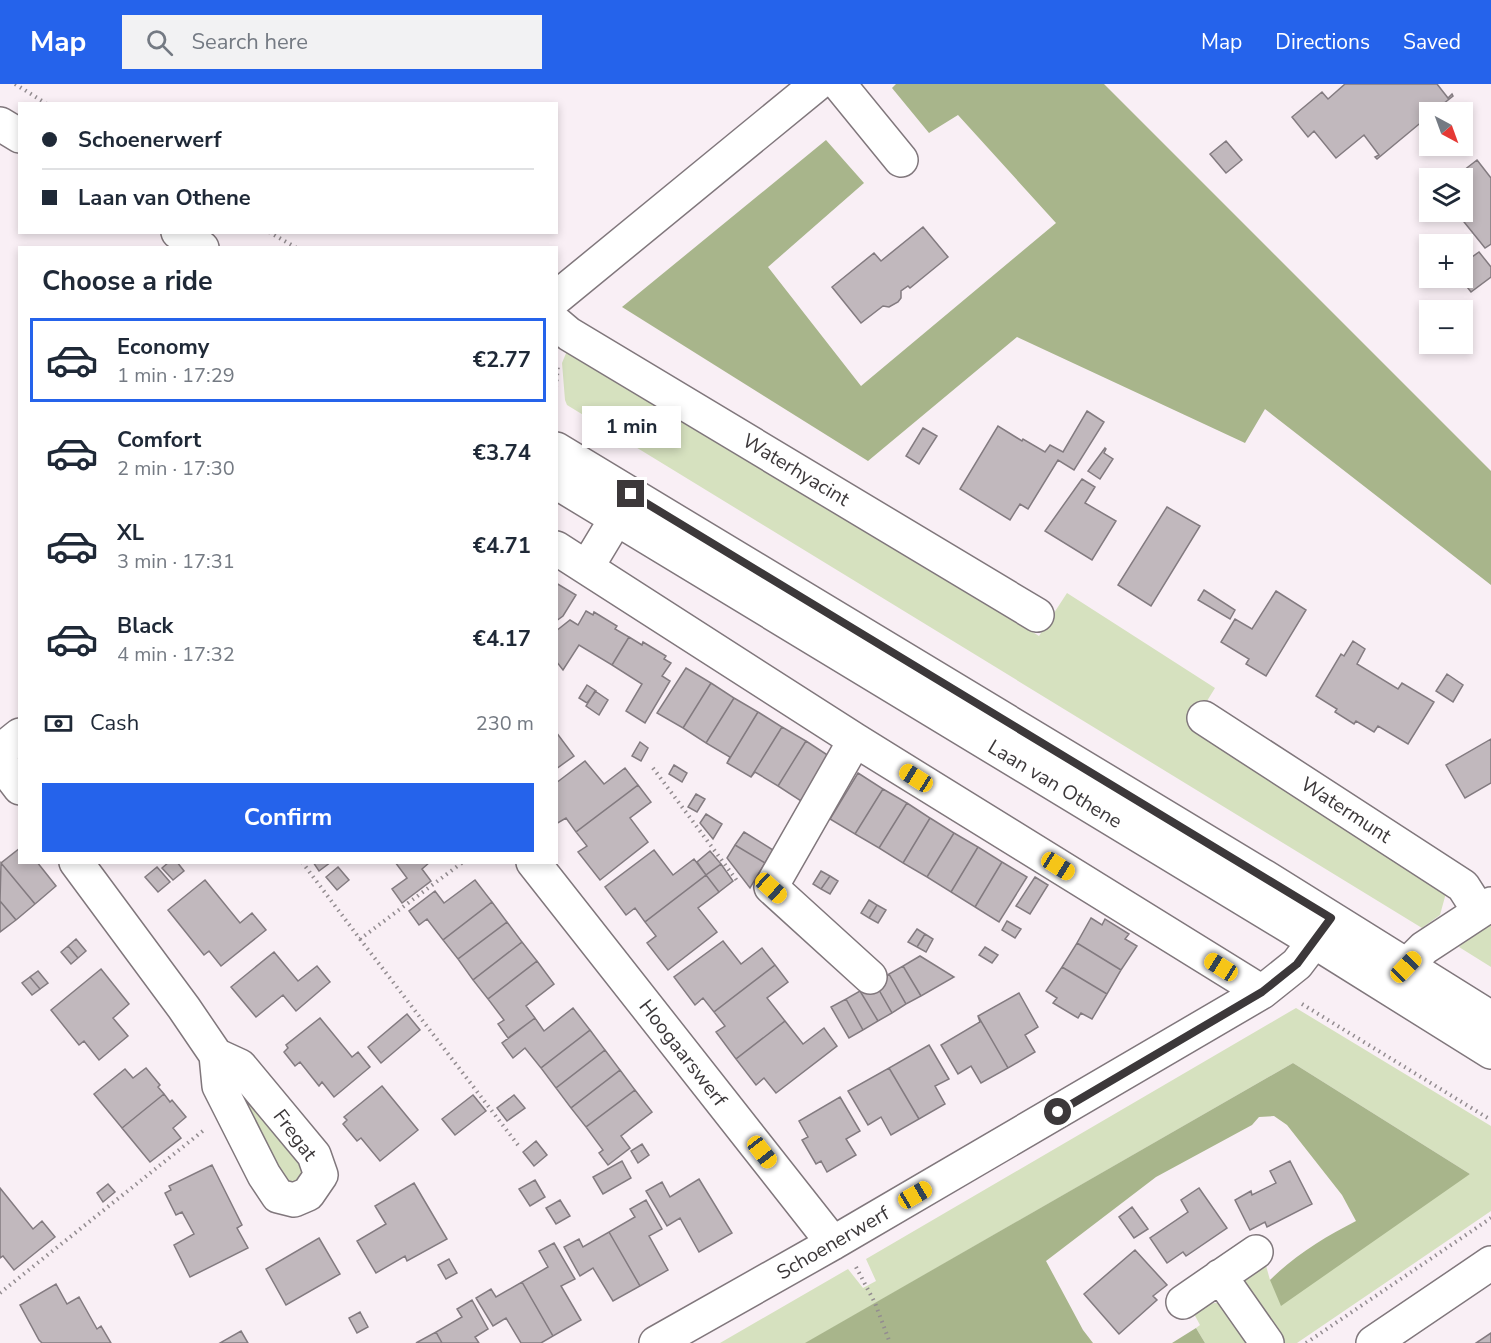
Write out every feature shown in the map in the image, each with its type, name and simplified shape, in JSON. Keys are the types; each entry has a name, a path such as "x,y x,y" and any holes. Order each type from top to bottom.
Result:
{"street":[{"path":"558,296 818,84"},
{"path":"839,84 901,160"},
{"path":"0,124 18,135"},
{"path":"181,234 199,246"},
{"name":"Waterhyacint","path":"558,324 590,346 1037,615"},
{"name":"Laan van Othene","path":"558,451 624,506 1323,930 1396,977 1491,1052"},
{"name":"Laan van Othene","path":"558,483 624,506"},
{"path":"587,567 624,506"},
{"path":"558,549 855,740 1262,992"},
{"name":"Watermunt","path":"1204,717 1463,886 1485,908 1424,948 1396,977"},
{"path":"0,751 18,737"},
{"path":"855,740 771,888 870,977"},
{"path":"0,762 18,785"},
{"name":"Fregat","path":"77,864 216,1055 219,1086 264,1174 278,1196 294,1200 308,1194 321,1175 314,1155 240,1066 216,1055"},
{"name":"Hoogaarswerf","path":"535,864 843,1251"},
{"name":"Schoenerwerf","path":"656,1343 843,1251 1262,992 1297,964 1323,930"},
{"name":"Laan van Othene","path":"1396,977 1491,1018"},
{"path":"1183,1302 1256,1252"},
{"path":"1372,1343 1491,1263"},
{"path":"1220,1276 1268,1343"}],"path":[{"path":"15,84 44,102"},
{"path":"272,234 294,246"},
{"path":"653,768 748,894 771,888"},
{"path":"304,864 518,1145"},
{"path":"360,939 461,864"},
{"path":"1300,1002 1491,1119"},
{"path":"0,1293 231,1109"},
{"path":"1306,1343 1491,1218"},
{"path":"843,1251 875,1303 890,1343"}],"shaded area":[{"path":"896,84 1104,84 1491,471 1491,585 1265,409 1245,443 1017,337 868,461 622,307 826,140 864,183 768,267 861,386 1056,223 958,115 929,133 892,88"},
{"path":"569,346 1039,636 1067,593 1215,688 1191,727 1436,878 1446,893 1440,915 1422,928 567,405 562,363"},
{"path":"1491,923 1491,967 1459,947 1471,934"},
{"path":"1296,1008 1491,1126 1491,1211 1297,1343 1281,1343 1244,1282 1265,1262 1270,1280 1470,1174 1293,1063 806,1343 720,1343 848,1269 863,1288 876,1281 866,1259"},
{"path":"1293,1063 1470,1174 1281,1306 1270,1280 1311,1247 1356,1221 1342,1195 1287,1125 1274,1116 1259,1117 1252,1125 1156,1177 1046,1261 1083,1330 1093,1343 805,1343"},
{"path":"232,1075 305,1165 300,1185 280,1180"},
{"path":"1218,1303 1250,1343 1205,1343 1196,1328 1200,1325 1193,1312"},
{"path":"1196,1328 1205,1343 1172,1343"}],"building":[{"path":"1345,84 1437,84 1448,98 1452,94 1453,96 1446,102 1419,102 1419,124 1377,159 1375,157 1379,155 1364,135 1336,158 1314,131 1308,137 1292,117 1322,92 1328,99"},
{"path":"1226,141 1242,160 1226,173 1210,154"},
{"path":"1477,160 1491,178 1491,244 1485,248 1464,222 1473,222 1473,168 1467,168"},
{"path":"923,227 948,257 910,288 908,286 901,291 901,298 898,302 889,307 883,306 861,323 832,287 874,253 881,261"},
{"path":"1479,252 1491,267 1491,277 1471,292 1468,288 1473,288 1473,256"},
{"path":"1087,411 1104,422 1074,470 1058,460 1028,509 1020,504 1010,520 960,489 998,426 1045,452 1050,445 1063,452"},
{"path":"923,428 937,436 919,464 906,456"},
{"path":"1105,448 1104,453 1113,459 1100,479 1088,471"},
{"path":"1082,479 1095,487 1085,503 1116,521 1092,560 1045,531"},
{"path":"1167,507 1200,526 1151,606 1118,585"},
{"path":"558,584 576,595 563,616 558,620"},
{"path":"1204,590 1235,610 1230,619 1198,600"},
{"path":"1276,591 1306,610 1266,676 1246,664 1249,659 1221,642 1235,619 1252,629"},
{"path":"586,611 593,615 594,612 617,626 615,629 629,637 612,665 579,645 563,670 558,664 558,629 570,620 578,625"},
{"path":"629,637 642,645 643,642 666,656 664,659 671,663 662,676 670,681 645,723 626,711 642,684 612,665"},
{"path":"1353,641 1365,649 1357,664 1398,689 1402,683 1434,702 1408,744 1378,726 1374,732 1356,721 1354,724 1335,712 1337,709 1316,696 1341,654 1344,656"},
{"path":"686,668 711,683 683,728 657,713"},
{"path":"1447,674 1463,685 1453,702 1436,691"},
{"path":"711,683 734,698 706,743 683,728"},
{"path":"587,685 596,691 587,703 579,698"},
{"path":"595,691 608,700 599,715 586,706"},
{"path":"734,698 758,712 727,763 730,757 706,743"},
{"path":"758,712 782,727 751,777 727,763"},
{"path":"782,727 806,741 778,786 755,772 751,777"},
{"path":"558,735 574,756 558,768"},
{"path":"1491,739 1491,783 1465,798 1446,765"},
{"path":"806,741 829,756 801,801 778,786"},
{"path":"640,742 648,748 641,761 632,756"},
{"path":"585,761 604,784 625,768 638,785 576,832 566,818 558,823 558,781"},
{"path":"674,765 687,773 682,782 669,774"},
{"path":"858,773 883,789 855,834 830,819"},
{"path":"638,785 651,802 630,818 648,842 600,880 578,852 587,846 576,832"},
{"path":"883,789 907,803 879,848 855,834"},
{"path":"696,794 705,799 697,812 688,807"},
{"path":"907,803 930,818 903,863 879,848"},
{"path":"706,814 722,824 713,839 700,823"},
{"path":"930,818 954,833 927,877 903,863"},
{"path":"744,832 773,850 765,863 735,845"},
{"path":"954,833 978,847 951,892 927,877"},
{"path":"735,845 765,863 750,888 727,858"},
{"path":"978,847 1002,862 975,907 951,892"},
{"path":"18,850 18,864 39,864 56,886 35,904 1,863"},
{"path":"654,850 673,875 694,859 706,875 645,922 635,908 626,915 605,887"},
{"path":"710,851 721,864 706,875 697,862"},
{"path":"1002,862 1027,877 999,922 975,907"},
{"path":"1,863 35,904 16,920 0,901"},
{"path":"167,864 179,864 184,871 173,880 162,868"},
{"path":"314,864 328,864 319,871"},
{"path":"396,864 428,864 422,869 431,881 402,903 392,889 407,878"},
{"path":"721,864 733,881 719,892 706,875"},
{"path":"157,867 170,882 158,892 145,877"},
{"path":"338,867 349,880 337,890 326,877"},
{"path":"821,871 830,876 821,889 813,884"},
{"path":"706,875 719,892 698,908 717,932 668,970 647,943 656,936 645,922"},
{"path":"830,876 838,881 830,894 821,889"},
{"path":"1035,877 1048,885 1030,914 1016,906"},
{"path":"205,880 240,923 252,913 266,930 221,966 209,951 204,955 168,910"},
{"path":"475,880 492,902 443,940 427,919 419,925 409,911 435,891 444,903"},
{"path":"869,900 877,905 869,918 861,913"},
{"path":"0,901 16,920 0,932"},
{"path":"492,902 507,922 458,959 443,940"},
{"path":"877,905 886,910 878,923 869,918"},
{"path":"1091,918 1102,925 1105,919 1129,934 1125,939 1137,946 1121,970 1077,943"},
{"path":"1007,921 1021,929 1015,938 1002,930"},
{"path":"507,922 522,942 473,980 458,959"},
{"path":"917,929 925,934 917,947 908,942"},
{"path":"925,934 933,939 926,952 917,947"},
{"path":"76,939 86,951 78,958 68,946"},
{"path":"723,941 741,964 762,948 775,965 714,1012 703,998 695,1005 674,977"},
{"path":"522,942 537,961 488,999 473,980"},
{"path":"1077,943 1121,970 1107,994 1062,967"},
{"path":"68,946 78,958 71,964 61,952"},
{"path":"985,947 998,955 992,963 979,955"},
{"path":"274,952 298,981 317,966 330,982 296,1011 283,995 256,1017 231,987"},
{"path":"920,956 954,977 921,996 903,966"},
{"path":"537,961 554,984 526,1006 535,1018 508,1038 498,1024 504,1020 488,999"},
{"path":"775,965 788,982 767,998 785,1021 736,1059 716,1032 725,1026 714,1012"},
{"path":"903,966 921,996 906,1004 889,974"},
{"path":"1062,967 1107,994 1092,1019 1081,1013 1078,1018 1053,1003 1057,998 1046,991"},
{"path":"101,969 129,1004 113,1018 128,1036 99,1060 84,1041 79,1045 51,1010"},
{"path":"38,971 48,983 40,989 30,977"},
{"path":"889,974 906,1004 892,1013 875,983"},
{"path":"30,977 40,989 32,995 22,983"},
{"path":"875,983 892,1013 878,1021 860,991"},
{"path":"860,991 878,1021 863,1030 846,999"},
{"path":"1019,993 1038,1027 1025,1035 1035,1052 1008,1068 978,1016"},
{"path":"846,999 863,1030 849,1038 831,1007"},
{"path":"573,1008 590,1030 541,1068 525,1048 513,1058 502,1043 535,1018 544,1031"},
{"path":"407,1014 420,1030 381,1063 368,1047"},
{"path":"978,1016 1008,1068 981,1083 971,1066 958,1074 941,1045 980,1022"},
{"path":"320,1018 352,1057 358,1052 370,1067 334,1097 322,1082 319,1086 300,1062 295,1066 284,1052 288,1048 286,1045"},
{"path":"785,1021 803,1044 824,1028 837,1046 776,1093 764,1078 756,1085 736,1059"},
{"path":"590,1030 605,1050 556,1088 541,1068"},
{"path":"929,1045 949,1079 935,1086 945,1104 919,1119 889,1068"},
{"path":"605,1050 620,1070 571,1108 556,1088"},
{"path":"146,1068 160,1085 158,1087 164,1094 122,1128 94,1094 125,1069 133,1078"},
{"path":"889,1068 919,1119 891,1135 881,1117 868,1125 848,1091"},
{"path":"620,1070 635,1090 586,1127 571,1108"},
{"path":"382,1086 418,1130 380,1161 361,1138 357,1141 343,1124 347,1120 344,1117"},
{"path":"635,1090 652,1112 621,1136 630,1148 608,1165 599,1153 603,1150 586,1127"},
{"path":"164,1094 186,1117 173,1128 181,1138 150,1162 122,1128"},
{"path":"473,1095 486,1111 455,1135 442,1119"},
{"path":"514,1095 525,1108 507,1121 497,1108"},
{"path":"840,1097 860,1131 846,1139 856,1155 827,1172 821,1161 816,1164 802,1140 808,1137 799,1121"},
{"path":"536,1141 547,1155 534,1166 523,1152"},
{"path":"642,1144 649,1155 638,1163 631,1151"},
{"path":"622,1161 631,1178 603,1194 593,1177"},
{"path":"1290,1161 1312,1204 1267,1227 1265,1222 1250,1230 1235,1200 1251,1191 1252,1195 1276,1183 1270,1171"},
{"path":"212,1165 242,1225 237,1228 248,1248 190,1277 174,1245 194,1234 182,1212 176,1215 165,1193 171,1190 169,1186"},
{"path":"699,1179 732,1233 699,1252 680,1218 667,1226 646,1191 662,1182 670,1197"},
{"path":"535,1180 545,1197 530,1206 519,1189"},
{"path":"414,1183 447,1239 407,1261 405,1256 376,1273 357,1241 386,1224 375,1206"},
{"path":"108,1184 115,1192 103,1202 97,1193"},
{"path":"0,1188 33,1229 42,1221 55,1237 14,1270 3,1256 0,1258"},
{"path":"1199,1188 1227,1228 1186,1256 1183,1252 1167,1263 1150,1238 1188,1212 1181,1200"},
{"path":"560,1200 570,1216 556,1224 546,1208"},
{"path":"646,1200 662,1229 649,1236 668,1270 640,1286 609,1232 635,1217 630,1209"},
{"path":"1132,1207 1148,1229 1134,1238 1119,1217"},
{"path":"609,1232 640,1286 613,1301 593,1268 580,1276 564,1247 579,1239 583,1247"},
{"path":"319,1238 340,1274 286,1305 266,1269"},
{"path":"554,1243 575,1279 561,1286 581,1320 553,1336 522,1282 548,1267 539,1251"},
{"path":"1135,1250 1167,1285 1153,1296 1157,1300 1119,1334 1084,1294"},
{"path":"449,1259 457,1273 446,1279 438,1265"},
{"path":"522,1282 553,1336 541,1343 521,1343 506,1318 493,1326 476,1298 491,1289 496,1297"},
{"path":"56,1284 67,1304 79,1297 97,1329 101,1326 111,1343 42,1343 39,1340 20,1305"},
{"path":"472,1300 488,1329 475,1337 479,1343 442,1343 436,1332 462,1317 457,1309"},
{"path":"360,1312 368,1327 357,1333 349,1318"},
{"path":"241,1331 248,1343 220,1343"},
{"path":"436,1332 442,1343 416,1343"},
{"path":"1491,1333 1491,1343 1476,1343"}],"route":[{"path":"631,494 1331,918 1297,964 1262,992 1058,1112"}]}
